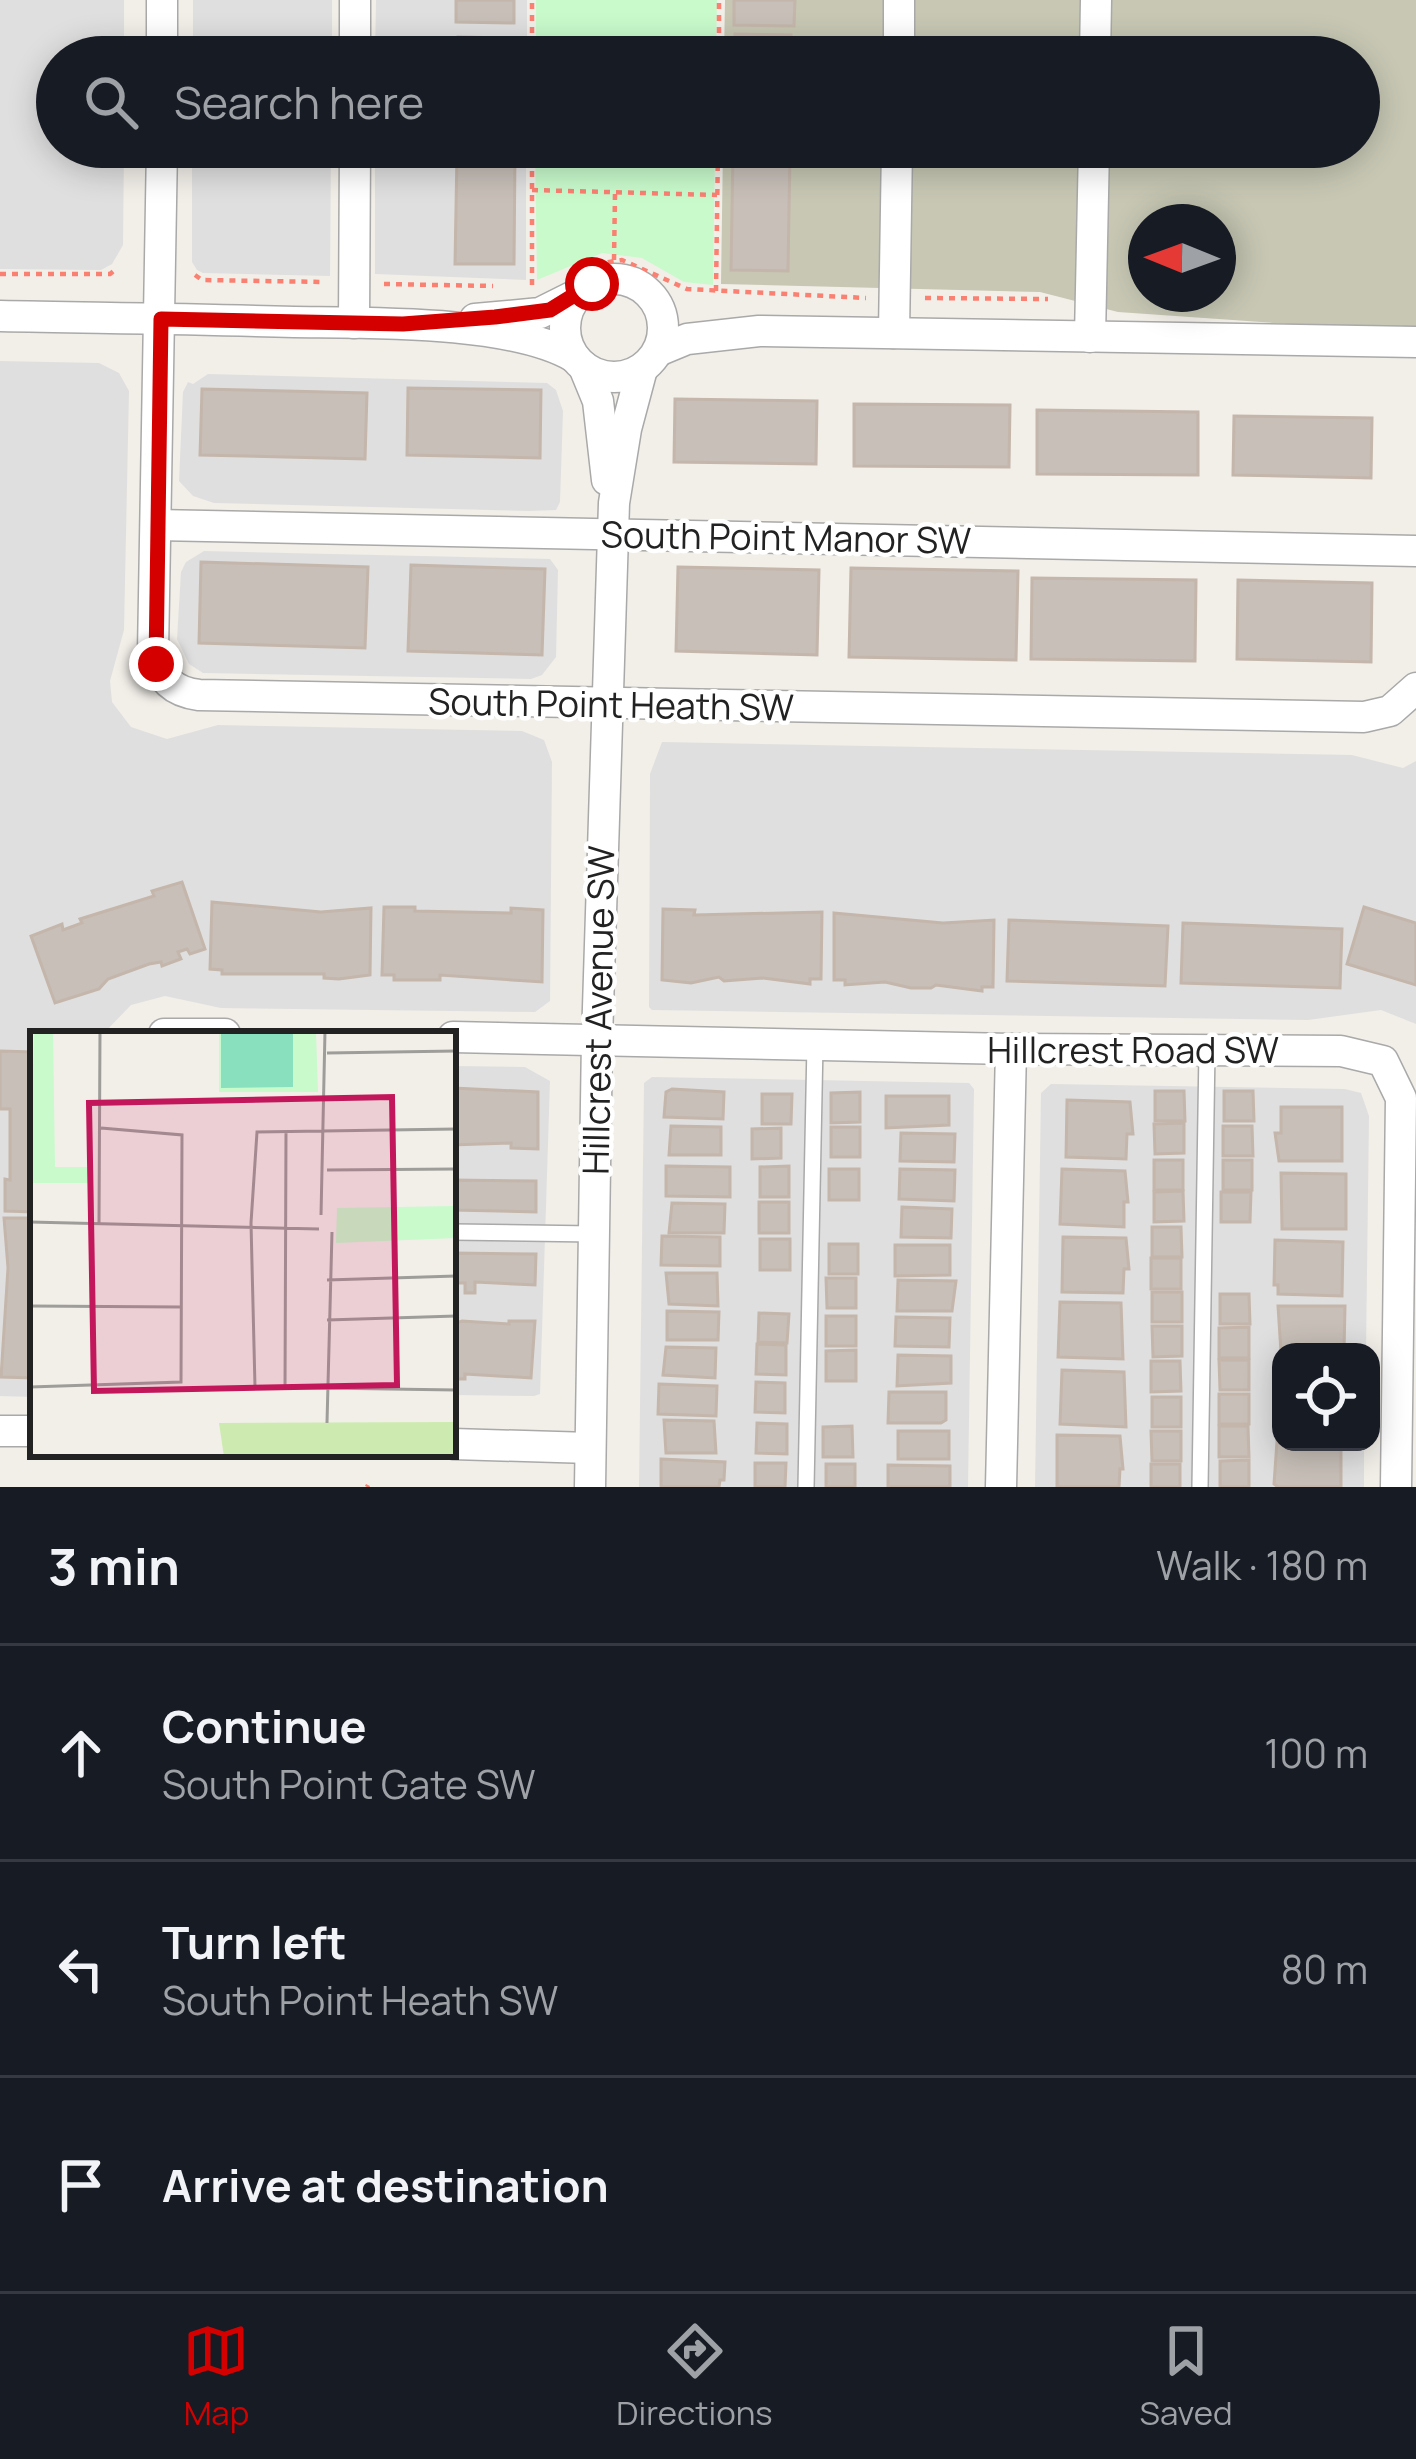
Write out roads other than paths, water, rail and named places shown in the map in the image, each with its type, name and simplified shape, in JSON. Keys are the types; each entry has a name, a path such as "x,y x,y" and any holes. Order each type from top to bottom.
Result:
{"street":[{"path":"162,0 162,36"},
{"path":"355,0 355,36"},
{"path":"898,36 899,0"},
{"path":"1095,36 1096,0"},
{"name":"South Point Heath SW","path":"162,168 153,652 160,674 180,691 607,704 1364,717 1393,709 1416,688"},
{"path":"354,323 355,168"},
{"path":"894,333 897,168"},
{"path":"1090,337 1094,168"},
{"path":"403,324 540,313 579,281 623,280 645,290 657,305 679,319 759,331"},
{"path":"579,281 564,328 579,362"},
{"path":"650,360 663,329 657,305"},
{"path":"0,316 403,324 553,345 612,378 687,339 759,331 1416,342"},
{"name":"Hillcrest Avenue SW","path":"590,1487 597,1039 614,533 626,429 650,360"},
{"name":"Hillcrest Avenue SW","path":"579,362 598,401 614,533"},
{"name":"South Point Manor SW","path":"156,525 1416,550"},
{"name":"Hillcrest Road SW","path":"456,1037 1341,1051 1383,1061 1401,1098 1396,1487"},
{"path":"1001,1487 1011,1049"},
{"path":"0,1431 30,1432"},
{"path":"456,1444 590,1448"}],"lane":[{"path":"806,1487 815,1044"},
{"path":"1200,1487 1207,1050"},
{"path":"456,1232 594,1234"}]}
